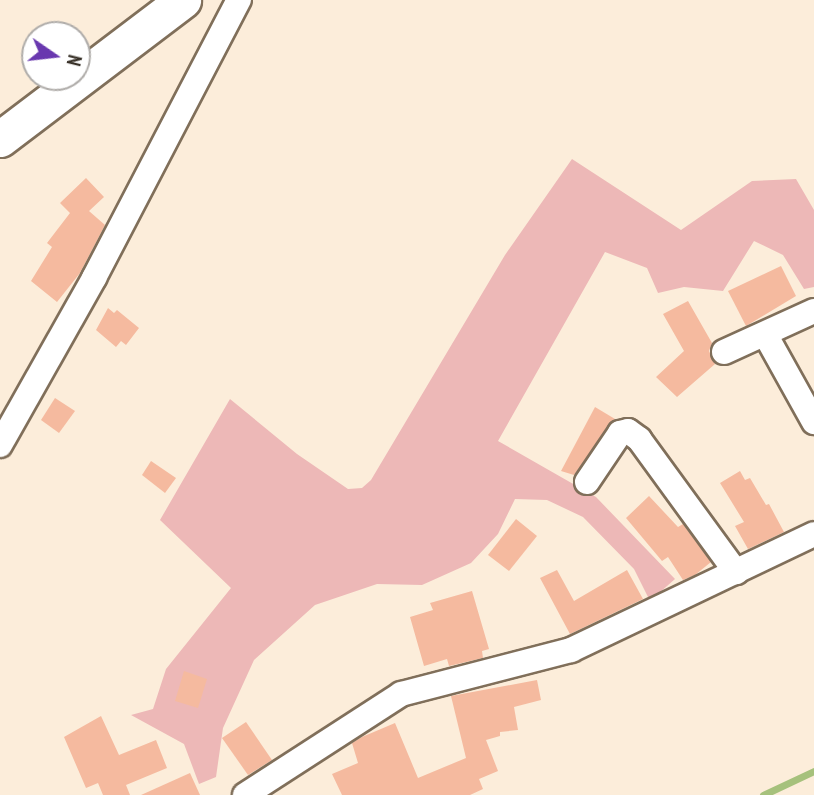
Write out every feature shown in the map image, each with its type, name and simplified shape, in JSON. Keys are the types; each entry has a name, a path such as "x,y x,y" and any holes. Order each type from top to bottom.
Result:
{"street":[{"path":"0,139 183,0"},
{"path":"0,445 94,278 239,0"},
{"path":"724,352 814,311"},
{"path":"765,334 814,422"},
{"path":"587,482 620,433 628,431 639,439 736,572"},
{"path":"245,795 401,694 571,650 814,534"}],"shaded area":[{"path":"572,159 681,230 752,181 796,179 814,210 814,287 804,289 783,255 754,241 723,291 684,287 658,293 647,268 605,252 498,441 596,497 675,579 650,601 634,569 583,517 547,500 515,499 498,534 471,563 422,585 377,584 315,605 254,660 223,728 216,777 199,784 184,744 131,715 153,709 166,669 231,588 160,520 230,399 297,454 348,489 362,488 371,480 505,255"}],"building":[{"path":"86,178 104,197 89,211 105,225 80,273 57,302 31,281 52,247 47,243 70,213 60,203"},
{"path":"781,266 796,296 746,326 728,291"},
{"path":"688,301 712,343 709,351 715,364 677,397 656,377 684,351 663,314"},
{"path":"108,308 114,313 117,310 139,328 126,345 121,341 116,347 96,330"},
{"path":"55,398 75,411 59,433 41,420"},
{"path":"595,407 615,419 574,475 561,471"},
{"path":"151,461 176,478 165,493 142,475"},
{"path":"740,471 745,480 750,478 766,505 769,504 784,532 748,549 735,526 744,522 720,483"},
{"path":"649,496 678,527 683,524 711,562 695,575 683,580 668,557 662,561 626,518"},
{"path":"516,519 537,536 509,571 488,555"},
{"path":"557,570 574,601 627,570 643,599 570,634 540,578"},
{"path":"472,591 489,649 482,651 483,658 449,666 447,659 424,666 410,617 433,610 430,603"},
{"path":"184,671 207,679 198,708 175,701"},
{"path":"537,680 541,700 514,707 518,730 500,732 500,736 486,740 498,771 479,779 483,789 470,795 342,795 332,774 358,763 352,743 362,737 395,723 418,778 466,758 451,696"},
{"path":"101,716 119,755 156,740 167,768 126,785 130,795 103,795 98,783 86,788 64,737"},
{"path":"246,722 272,760 248,775 222,738"},
{"path":"190,773 200,795 141,795"}],"waterway":[{"path":"763,795 814,771"}]}
